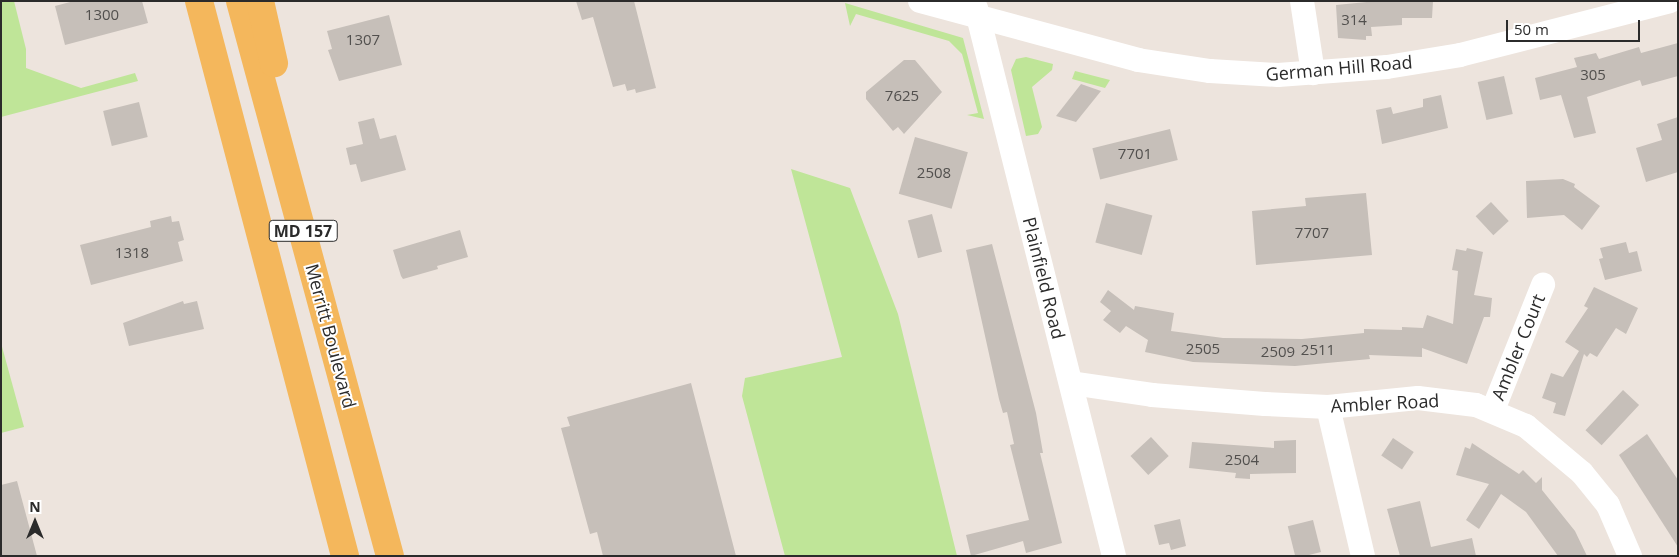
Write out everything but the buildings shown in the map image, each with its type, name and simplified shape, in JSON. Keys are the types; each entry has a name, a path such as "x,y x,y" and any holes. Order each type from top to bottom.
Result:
{"main road":[{"path":"193,1 206,29"},
{"name":"MD 157","path":"198,1 345,556"},
{"name":"Merritt Boulevard","path":"240,1 390,556"},
{"path":"260,1 284,109 271,113"}],"street":[{"name":"German Hill Road","path":"920,1 976,10 1113,54 1171,66 1248,74 1313,73 1387,66 1460,55 1670,1"},
{"path":"1302,1 1313,73"},
{"name":"Plainfield Road","path":"976,10 1114,556"},
{"name":"Ambler Court","path":"1493,410 1543,285"},
{"name":"Ambler Road","path":"1071,383 1185,398 1328,407 1418,398 1462,401 1493,410 1544,438 1582,472 1608,505 1630,556"},
{"path":"1328,407 1363,556"}],"green space":[{"path":"1,1 14,1 26,49 26,68 81,88 135,73 138,81 1,117"},
{"path":"845,3 963,38 984,119 967,115 978,113 962,54 949,41 856,14 850,26"},
{"path":"1026,57 1053,64 1052,70 1032,87 1042,127 1038,134 1026,136 1011,70 1016,59"},
{"path":"1075,71 1110,80 1105,88 1072,79"},
{"path":"791,169 850,188 898,314 957,556 785,556 742,396 745,378 842,357"},
{"path":"1,343 24,427 1,433"}]}
